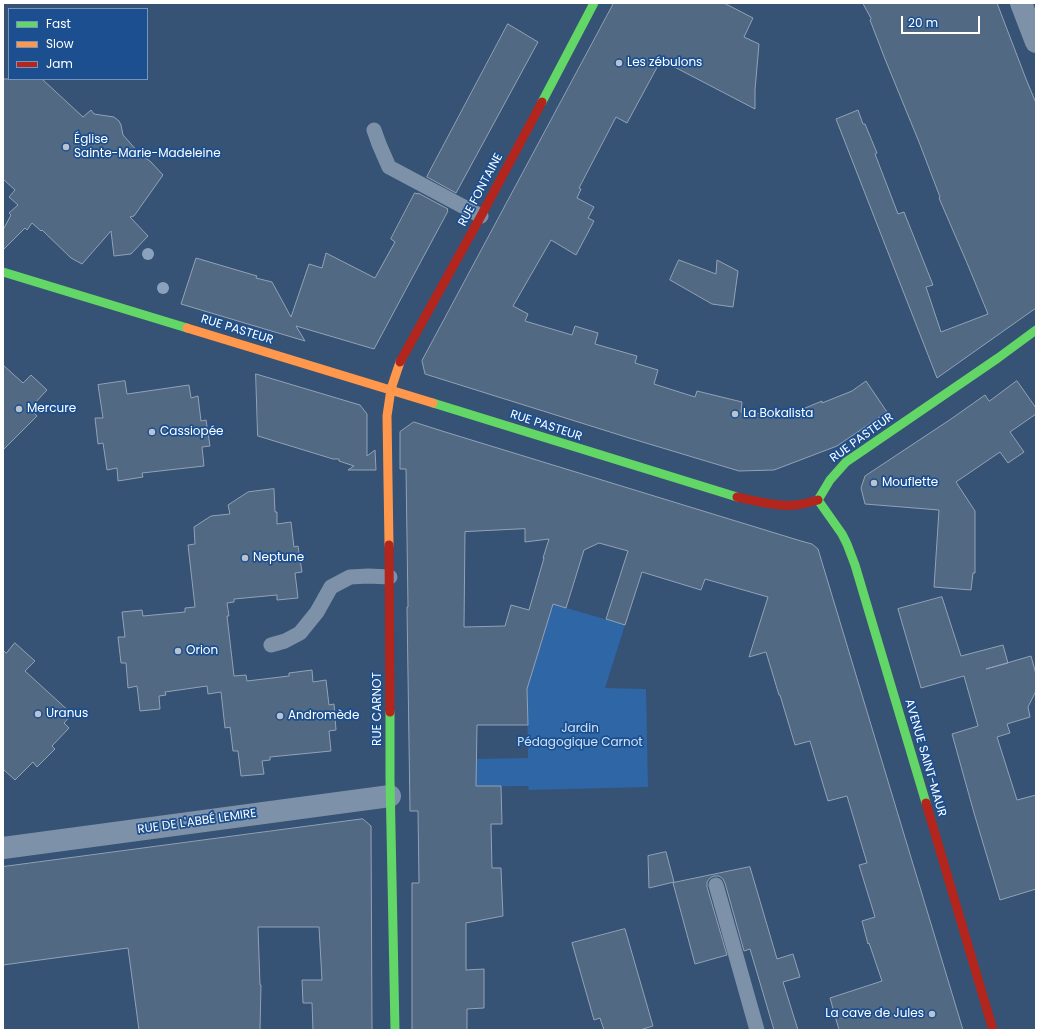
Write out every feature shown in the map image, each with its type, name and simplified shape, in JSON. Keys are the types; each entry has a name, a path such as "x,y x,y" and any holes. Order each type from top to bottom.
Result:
{"street":[{"name":"RUE FONTAINE","path":"391,389 405,352 481,216 594,3"},
{"path":"1021,3 1036,42"},
{"name":"RUE PASTEUR","path":"3,272 391,389 727,494 776,504 795,505 818,500 828,481 846,462 998,358 1036,330"},
{"name":"RUE CARNOT","path":"391,389 387,416 390,577 390,796 395,1030"},
{"name":"AVENUE SAINT-MAUR","path":"818,500 842,534 855,565 993,1030"},
{"name":"RUE DE L'ABBÉ LEMIRE","path":"3,848 390,796"}],"lane":[{"path":"374,130 389,167 481,216"},
{"path":"271,645 286,641 300,633 317,612 331,587 350,577 390,577"},
{"path":"716,885 757,1030"}],"green space":[{"name":"Jardin Pédagogique Carnot","path":"553,604 625,625 605,688 646,689 648,787 529,790 528,786 410,787 410,760 528,758 527,689"}],"building":[{"path":"614,3 724,3 753,18 744,37 759,44 755,109 661,60 627,123 616,117 579,188 581,189 577,198 594,207 588,218 594,221 576,255 551,240 513,306 528,314 525,321 572,335 575,326 598,333 595,344 637,356 635,363 658,370 654,384 695,397 697,391 742,402 741,412 786,416 822,401 822,403 852,391 866,381 887,412 837,446 774,470 739,471 425,374 422,361"},
{"path":"863,3 997,3 1036,103 1036,308 937,378 836,119 858,110 863,124 865,124 877,153 875,154 898,214 904,212 933,285 926,287 941,332 988,314 939,198 940,197 919,142 885,59 870,20 871,19"},
{"path":"508,24 538,42 456,193 427,177"},
{"name":"Église Sainte-Marie-Madeleine","path":"3,79 43,80 83,117 91,110 94,114 114,117 121,125 123,135 139,153 151,162 163,175 134,216 130,217 148,236 131,254 114,256 111,231 82,264 71,258 42,230 41,231 32,223 27,230 25,228 3,250 3,230 11,215 9,213 18,205 9,197 15,190 3,179"},
{"path":"415,193 418,193 448,209 448,211 374,349 296,326 305,341 181,304 196,258 257,276 256,278 272,282 291,317 309,264 322,268 326,253 375,278 395,242 391,239"},
{"path":"679,260 716,274 717,260 738,271 733,307 712,304 670,280"},
{"name":"Mercure","path":"3,365 23,383 31,375 47,390 34,404 37,407 33,412 37,416 3,450"},
{"path":"256,374 360,405 367,414 367,456 375,450 376,470 348,470 354,466 339,461 339,459 333,459 258,436"},
{"name":"Cassiopée","path":"125,381 127,394 189,385 191,398 198,396 201,421 206,420 210,446 202,447 204,466 142,473 143,477 118,481 117,468 107,470 103,443 98,444 95,418 103,418 98,385"},
{"path":"1017,381 1036,408 1036,414 1010,432 1024,452 1008,463 1000,452 956,482 975,511 975,573 973,573 971,590 934,587 939,510 865,504 861,488 865,476 985,395 989,401"},
{"path":"414,422 812,544 818,549 963,1030 839,1030 830,998 882,981 869,943 868,944 862,921 875,917 859,865 867,863 847,796 828,801 810,741 795,745 766,652 749,657 768,597 705,579 701,590 642,572 625,625 606,619 628,551 599,543 584,550 566,608 553,604 527,689 528,725 477,725 476,786 501,786 502,824 491,824 492,868 501,868 503,916 466,923 466,970 484,969 484,1008 467,1009 467,1030 412,1030 412,883 419,883 418,811 410,811 406,469 400,469 400,432","holes":["525,529 525,542 549,539 529,610 511,605 505,626 464,627 465,532"]},
{"path":"274,489 277,524 291,522 294,547 298,546 302,572 295,573 298,598 277,600 277,595 234,599 234,602 227,603 229,616 227,616 234,676 246,675 247,681 289,676 289,673 312,670 313,682 326,680 329,705 334,704 336,730 329,731 331,751 270,757 270,760 262,761 264,774 241,776 238,751 233,751 230,727 225,728 221,692 208,694 207,686 165,692 166,695 159,696 160,709 140,711 137,686 128,688 126,663 121,663 118,637 125,637 122,612 142,610 143,616 185,612 185,608 195,607 188,545 195,544 194,527 211,516 230,514 228,505 248,492"},
{"path":"942,597 961,656 1003,645 1008,663 1031,656 1036,674 1036,691 1028,707 1030,717 1007,724 1010,733 997,737 1017,800 1036,795 1036,889 1000,900 952,734 978,726 964,676 921,688 898,609"},
{"name":"Uranus","path":"15,643 35,661 25,671 72,714 64,723 69,728 52,746 55,749 37,767 33,762 15,780 3,769 3,650 6,653"},
{"path":"363,819 371,826 372,1030 313,1030 312,1003 303,1003 302,980 322,980 319,927 258,927 261,985 260,1030 139,1030 128,948 3,965 3,867"},
{"path":"666,852 674,882 649,888 648,856"},
{"path":"750,867 777,959 793,954 800,977 783,982 798,1030 774,1030 750,949 744,951 725,883 719,876 710,878 707,882 707,887 727,955 695,964 673,883"},
{"path":"625,929 653,1026 640,1030 604,1030 600,1018 594,1020 572,943"}],"traffic: fast":[{"path":"542,102 594,3"},
{"path":"3,272 187,328"},
{"path":"818,500 830,480 846,462 998,358 1036,330"},
{"path":"433,403 737,497"},
{"path":"818,500 842,534 855,565 926,803"},
{"path":"390,712 395,1030"}],"traffic: slow":[{"path":"187,328 433,403"},
{"path":"389,545 387,416 391,389 400,362"}],"traffic: jam":[{"path":"400,362 542,102"},
{"path":"737,497 781,505 805,504 818,500"},
{"path":"389,545 390,712"},
{"path":"926,803 993,1030"}],"place":[{"name":"Les zébulons","path":"619,63"},
{"name":"Église Sainte-Marie-Madeleine","path":"66,147"},
{"name":"Mercure","path":"19,409"},
{"name":"La Bokalista","path":"735,414"},
{"name":"Cassiopée","path":"152,432"},
{"name":"Mouflette","path":"874,483"},
{"name":"Neptune","path":"245,558"},
{"name":"Orion","path":"178,651"},
{"name":"Uranus","path":"38,714"},
{"name":"Andromède","path":"280,716"},
{"name":"La cave de Jules","path":"932,1014"}]}
